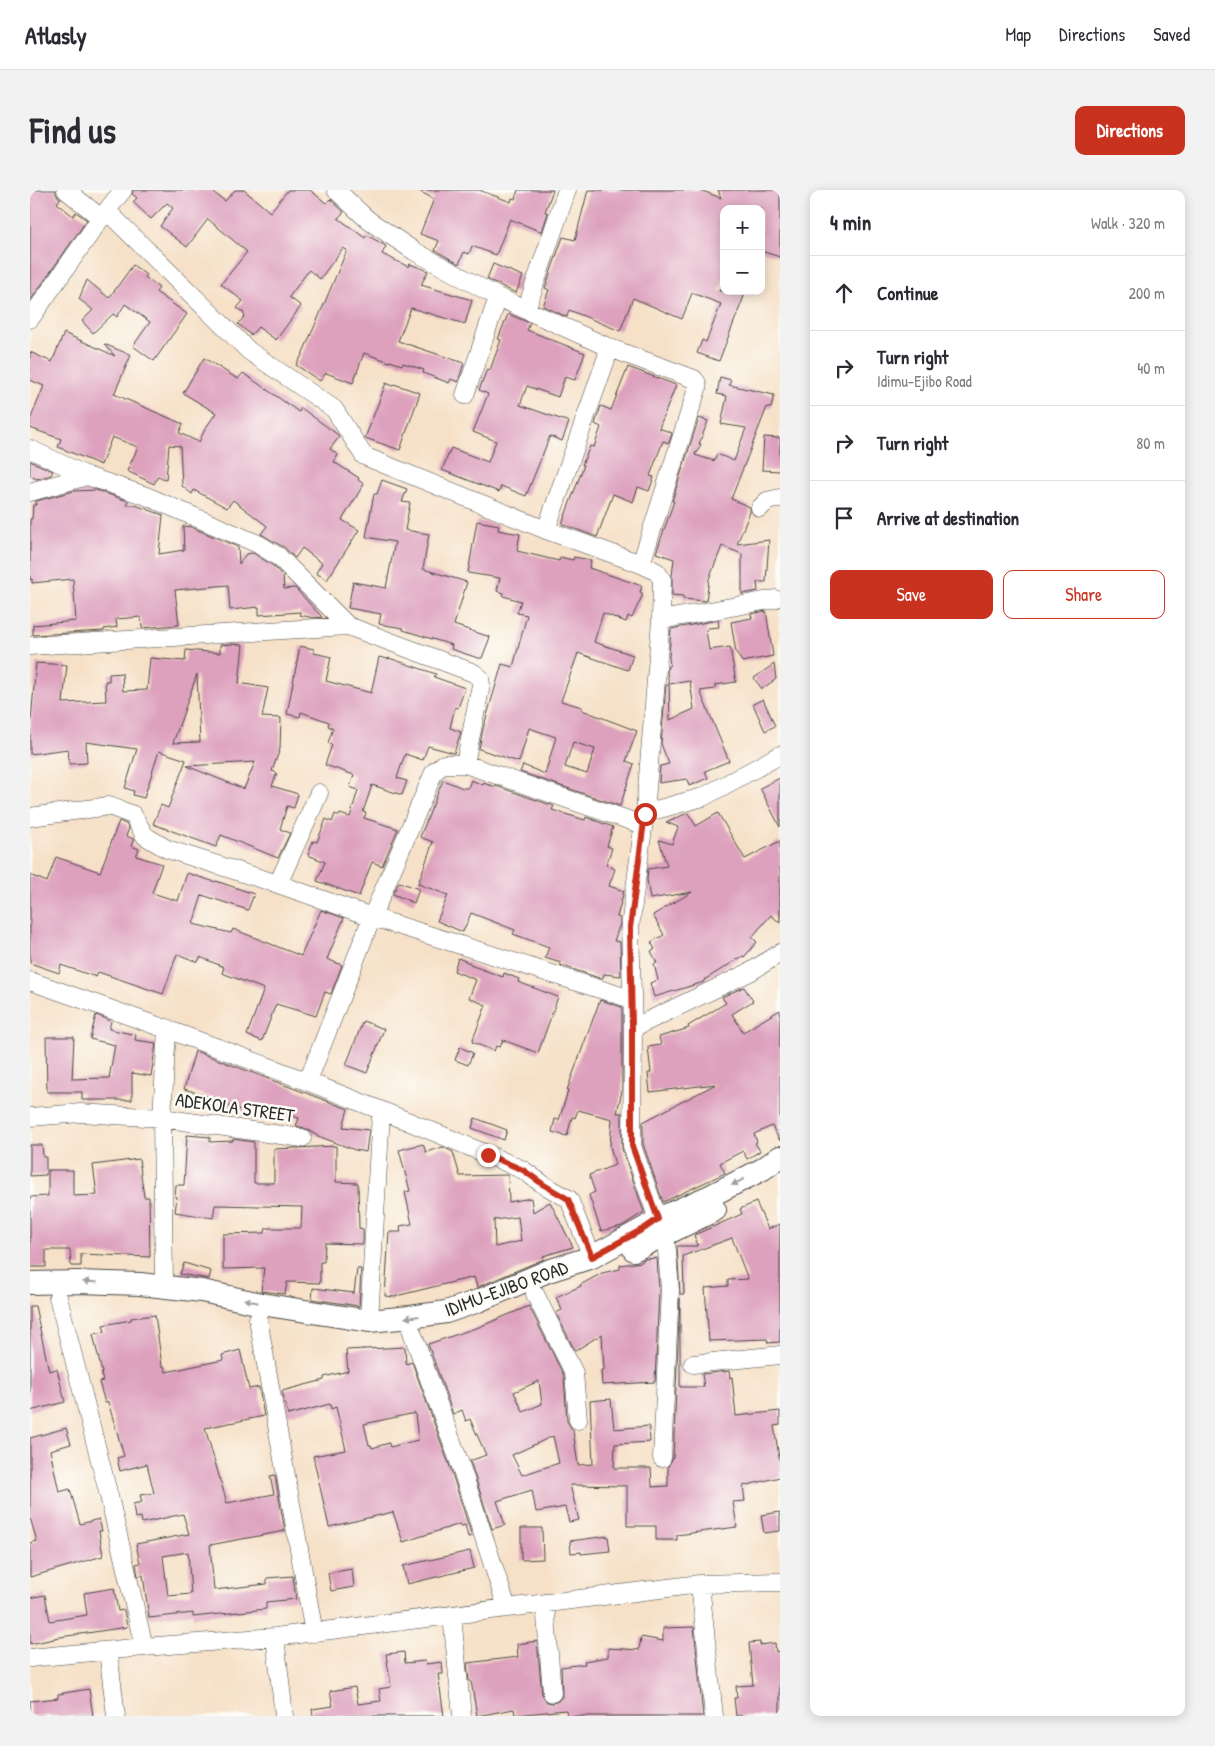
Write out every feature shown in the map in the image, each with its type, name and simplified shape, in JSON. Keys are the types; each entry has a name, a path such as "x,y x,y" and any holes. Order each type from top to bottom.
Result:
{"main road":[{"name":"IDIMU-EJIBO ROAD","path":"30,1298 138,1299 200,1306 258,1319 369,1336 450,1326 535,1294 598,1266 710,1196 763,1169 780,1157"},
{"name":"IDIMU-EJIBO ROAD","path":"30,1283 140,1284 202,1291 261,1304 369,1321 446,1312 478,1301 548,1271 592,1257 645,1228 661,1227 717,1209 780,1176"}],"street":[{"path":"66,190 104,215 249,351 334,409 364,456 546,530 641,564 657,572 662,580 661,620 644,819 630,928 632,1146 661,1227 670,1290 662,1458"},
{"path":"30,319 123,190"},
{"path":"336,190 368,220 414,251 498,297 610,348 694,379 697,383 697,389 641,564"},
{"path":"526,310 567,190"},
{"path":"465,395 498,297"},
{"path":"546,530 610,348"},
{"path":"30,449 87,476 146,496 265,548 279,556 348,626"},
{"path":"30,492 87,476"},
{"path":"760,508 767,501 780,498"},
{"path":"661,620 775,599"},
{"path":"30,646 348,626 474,673 480,678 481,685 465,764"},
{"path":"308,1081 372,917 434,772 444,764 465,764 644,819 703,797 780,756"},
{"path":"278,884 319,793"},
{"path":"30,817 109,806 133,815 145,836 167,849 278,884 372,917 631,999"},
{"path":"632,1028 750,972 780,953"},
{"path":"30,981 167,1028 308,1081 523,1170 568,1199 592,1257"},
{"path":"164,1288 162,1118 167,1028"},
{"path":"369,1321 381,1112"},
{"name":"ADEKOLA STREET","path":"30,1117 80,1113 162,1118 302,1138"},
{"path":"535,1294 574,1373 578,1420"},
{"path":"58,1298 144,1647"},
{"path":"258,1319 314,1633"},
{"path":"412,1332 460,1464 507,1608"},
{"path":"692,1364 780,1355"},
{"path":"30,1658 314,1633 700,1584 780,1582"},
{"path":"700,1584 714,1716"},
{"path":"545,1603 552,1694"},
{"path":"452,1616 462,1716"},
{"path":"275,1637 284,1716"},
{"path":"108,1651 116,1716"}],"building":[{"path":"30,190 56,190 56,194 60,199 57,203 73,216 76,212 87,220 30,301"},
{"path":"133,190 210,190 225,201 235,190 244,190 270,212 288,190 310,190 326,203 330,199 344,212 338,218 365,238 367,235 386,246 382,254 409,267 410,264 428,271 421,285 472,300 465,324 411,308 398,341 464,363 458,382 451,379 449,383 423,373 424,370 403,363 402,365 390,362 364,353 353,383 326,373 320,381 296,365 347,250 343,248 320,279 309,270 289,297 301,306 276,340 258,327 251,335 238,324 245,316 237,308 243,301 221,284 247,252 208,219 187,247 160,226 173,208 167,203 151,219 133,202 137,198 132,194"},
{"path":"417,190 479,190 511,202 512,198 515,199 518,190 553,190 545,212 548,213 542,232 510,219 496,255 472,246 469,254 464,252 459,264 435,250 439,241 420,234 434,199"},
{"path":"588,190 700,190 721,198 718,190 780,190 780,257 765,252 765,205 720,205 720,295 744,295 719,361 697,353 702,340 706,342 721,304 692,293 682,319 633,298 620,331 569,310 567,317 543,306 549,290 545,288 563,237 575,240"},
{"path":"493,264 523,276 516,293 487,279"},
{"path":"133,265 159,288 156,292 187,314 154,361 133,346 150,322 125,304 117,317 113,314 93,333 82,321 93,310 79,299 87,280 109,298"},
{"path":"508,314 530,323 527,330 585,353 575,380 565,377 558,397 527,386 520,405 569,422 562,441 550,436 526,496 501,486 499,492 442,470 451,448 488,462 496,441 473,432 488,394 479,390 487,369 490,370 501,340 498,339"},
{"path":"64,333 115,356 104,344 131,355 114,394 183,424 179,433 199,442 216,413 183,393 204,358 238,379 243,373 299,412 301,408 337,434 339,437 330,449 338,455 334,462 359,478 358,480 364,484 342,520 359,530 327,580 316,573 322,563 302,548 295,558 285,548 261,534 267,526 233,500 227,508 194,490 192,494 182,486 180,446 169,445 166,480 158,476 154,484 127,471 138,447 112,437 101,465 58,447 61,439 30,428 30,420 44,386 30,380 30,352 52,362"},
{"path":"628,367 676,385 659,428 672,433 669,443 663,441 650,476 654,477 649,491 638,487 633,502 613,494 597,537 562,524 584,465 582,465 590,446 594,447 601,427 595,424 601,406 611,410"},
{"path":"720,377 731,380 729,385 774,395 771,408 767,407 731,499 750,507 750,512 737,544 769,540 766,582 757,582 758,591 742,594 742,554 722,546 709,579 706,601 683,599 683,596 672,595 674,559 656,553 699,418 708,421 699,444 701,444 695,455 714,461 717,454 734,461 746,428 721,424 727,396 717,394"},
{"path":"386,383 420,393 400,450 365,438"},
{"path":"764,437 780,438 780,471 762,470"},
{"path":"30,461 53,471 51,475 37,479 30,476"},
{"path":"382,480 407,489 402,502 410,503 405,530 429,534 423,569 467,582 454,625 490,637 482,658 451,649 452,645 403,630 403,628 379,624 381,614 348,608 353,582 386,588 395,542 366,537 374,494 377,494"},
{"path":"96,490 128,501 127,505 135,505 163,515 159,554 184,550 183,526 191,527 238,547 239,564 246,554 253,553 272,565 283,576 284,589 295,588 322,617 313,618 300,615 300,612 259,615 259,607 230,610 228,585 175,590 179,625 142,628 141,617 116,619 117,627 104,629 104,631 33,635 33,625 76,621 73,579 32,583 32,579 30,580 30,519 32,519 33,505 36,505 36,501 74,491"},
{"path":"477,521 499,525 498,530 520,534 517,551 559,561 560,557 573,560 574,557 591,560 589,568 642,586 640,592 643,594 632,618 628,616 626,622 603,613 594,642 633,655 628,670 578,653 561,701 582,707 582,710 637,731 626,761 634,764 620,806 520,772 523,765 545,774 556,737 529,728 519,762 479,749 502,664 513,667 527,615 517,613 521,601 503,596 504,593 497,591 500,578 468,573","holes":["573,742 595,749 587,774 565,767"]},
{"path":"766,611 773,656 742,662 736,652 731,622 752,618 751,614"},
{"path":"718,620 719,627 706,630 709,650 730,647 736,682 715,685 715,689 700,691 729,761 705,771 708,778 689,786 687,779 659,783 660,766 669,764 661,744 666,685 669,685 670,720 694,709 690,681 669,684 667,672 670,665 671,629"},
{"path":"220,645 243,645 239,683 268,688 262,717 281,718 280,749 272,771 277,773 272,786 298,794 294,808 287,806 280,829 290,833 278,858 221,835 216,847 153,824 161,805 168,808 186,760 159,751 144,798 133,795 134,791 125,788 137,749 86,742 87,763 69,764 68,749 30,754 36,663 67,665 63,703 106,701 105,681 109,681 109,674 122,673 123,691 147,690 150,658 185,661 186,650 220,653","holes":["197,674 200,742 173,743","255,762 244,789 187,766"]},
{"path":"300,646 314,649 314,653 331,657 326,681 371,693 379,657 389,658 436,674 434,677 465,688 458,708 455,707 450,728 461,732 454,753 428,746 423,760 405,754 397,778 407,781 402,795 372,785 363,812 366,813 364,818 398,829 382,866 372,862 359,896 317,881 325,862 308,855 313,841 317,842 326,819 332,822 335,814 350,817 358,790 350,787 354,775 325,765 332,745 328,743 333,728 328,726 329,722 301,712 300,717 287,714"},
{"path":"774,664 776,679 762,689 754,678"},
{"path":"763,699 775,726 765,731 753,704"},
{"path":"780,778 780,827 760,788"},
{"path":"443,780 463,788 468,788 471,780 483,785 483,783 496,786 554,806 552,810 585,820 586,817 613,827 607,846 612,848 606,865 615,869 609,886 624,891 617,917 620,918 620,924 614,941 620,942 621,976 604,974 602,979 560,965 561,963 545,958 549,947 513,934 515,930 471,913 463,932 437,921 448,895 418,884 433,842 420,837"},
{"path":"688,813 696,826 718,813 745,859 780,841 780,923 771,915 752,937 757,942 744,957 704,980 704,982 654,997 650,983 658,980 654,964 657,963 651,951 655,949 651,942 664,935 653,915 692,892 650,899 647,879 648,869 667,866 659,840 672,844 678,827 666,822"},
{"path":"119,821 126,824 129,829 126,836 134,839 131,846 139,849 136,856 162,864 152,893 178,901 187,873 254,894 248,910 202,895 193,924 231,933 233,929 301,956 321,910 344,918 327,959 342,965 331,994 325,992 316,1016 276,1004 262,1041 247,1035 264,989 222,973 224,967 200,957 198,962 177,954 163,994 98,972 96,977 61,965 59,973 30,963 30,875 47,882 56,857 100,872"},
{"path":"399,882 419,889 414,903 393,894"},
{"path":"458,958 470,963 470,965 503,977 504,973 519,979 518,982 558,997 538,1053 503,1040 500,1047 496,1046 494,1051 472,1042 486,1005 469,998 476,980 454,971"},
{"path":"744,987 753,1001 732,1014 743,1032 780,1010 780,1141 772,1126 754,1134 757,1142 755,1143 760,1151 747,1159 743,1151 720,1163 725,1173 663,1202 643,1144 643,1122 716,1084 650,1092 648,1073 651,1073 648,1047 661,1045 659,1037 689,1028 688,1026 726,1003 722,997"},
{"path":"600,1000 622,1007 622,1091 617,1113 622,1113 622,1149 644,1212 622,1226 601,1231 589,1195 595,1192 589,1175 615,1165 610,1146 612,1119 578,1110 575,1118 572,1117 567,1136 552,1132 555,1119 559,1120 567,1090"},
{"path":"96,1015 111,1021 109,1029 136,1035 135,1040 156,1043 151,1076 132,1073 132,1100 82,1100 82,1092 47,1092 46,1037 74,1037 72,1079 109,1078 115,1045 90,1039"},
{"path":"363,1021 384,1029 367,1073 346,1065"},
{"path":"460,1047 473,1053 468,1065 455,1060"},
{"path":"195,1051 348,1109 343,1127 369,1130 366,1152 355,1150 296,1126 299,1118 265,1108 262,1117 226,1105 227,1102 184,1089"},
{"path":"475,1118 507,1130 504,1140 472,1128"},
{"path":"187,1135 210,1137 210,1142 233,1141 233,1139 254,1142 254,1183 274,1183 274,1149 336,1146 336,1182 358,1183 359,1228 363,1229 363,1244 325,1243 324,1262 320,1262 320,1283 287,1282 285,1294 261,1291 264,1268 223,1269 223,1234 265,1233 266,1228 301,1228 302,1207 215,1205 213,1218 175,1212 176,1185 184,1185"},
{"path":"423,1144 426,1152 443,1147 453,1152 460,1176 508,1175 509,1202 531,1198 533,1212 550,1202 573,1247 543,1256 544,1259 478,1287 474,1277 396,1297 385,1296 389,1232 401,1232 400,1226 412,1224 405,1192 410,1191 399,1150","holes":["518,1217 521,1241 495,1247 494,1220"]},
{"path":"30,1145 42,1145 43,1157 46,1157 46,1175 30,1176"},
{"path":"139,1159 144,1197 149,1197 150,1257 81,1254 81,1266 71,1266 70,1250 46,1250 46,1267 30,1267 30,1197 48,1196 48,1170 73,1170 73,1196 97,1195 93,1165"},
{"path":"756,1202 768,1229 780,1224 780,1342 768,1343 767,1339 709,1341 705,1288 728,1286 728,1280 748,1279 732,1238 683,1256 684,1294 680,1294 677,1246 698,1246 694,1235 742,1214 740,1209"},
{"path":"657,1258 659,1290 655,1382 602,1385 601,1370 604,1370 602,1334 575,1351 556,1313 562,1310 556,1297 581,1286 602,1273 620,1269 620,1265"},
{"path":"184,1263 211,1271 209,1279 180,1274"},
{"path":"357,1269 361,1269 359,1306 312,1299 313,1288 354,1293"},
{"path":"680,1298 680,1387 704,1387 702,1374 729,1371 730,1378 732,1377 736,1416 780,1411 780,1425 774,1426 780,1463 780,1477 743,1486 745,1501 733,1502 737,1527 677,1535 677,1540 656,1540 656,1526 627,1526 627,1486 570,1485 579,1520 569,1522 565,1507 536,1512 532,1490 497,1501 505,1525 492,1529 470,1461 486,1455 470,1419 466,1421 462,1410 453,1414 428,1344 479,1327 529,1306 564,1376 567,1421 573,1430 578,1465 593,1464 590,1401 611,1399 614,1429 649,1426 650,1442 615,1444 614,1468 651,1468 652,1487 668,1486 668,1466 673,1458","holes":["539,1381 542,1404 523,1412 514,1392","553,1436 559,1463 522,1475 512,1455"]},
{"path":"30,1306 35,1306 49,1371 57,1369 65,1402 30,1411"},
{"path":"155,1315 162,1366 164,1366 166,1372 223,1360 222,1355 240,1350 249,1389 259,1387 264,1416 205,1428 227,1503 274,1494 270,1476 275,1475 285,1531 210,1545 214,1590 267,1584 267,1578 293,1576 296,1599 266,1602 266,1609 193,1617 193,1613 149,1618 143,1575 138,1576 136,1564 140,1563 136,1544 189,1534 183,1514 142,1523 141,1517 135,1518 133,1504 142,1502 140,1495 154,1493 147,1464 120,1471 117,1458 124,1456 108,1402 105,1403 99,1382 103,1381 102,1373 93,1334 105,1332 103,1325 131,1320 131,1318","holes":["188,1552 191,1594 168,1596 163,1556"]},
{"path":"405,1347 406,1364 412,1362 450,1467 472,1536 468,1537 465,1525 461,1526 460,1524 403,1542 393,1512 329,1527 313,1456 346,1450 336,1407 331,1409 330,1404 288,1415 282,1391 324,1380 324,1377 348,1371 346,1350","holes":["415,1413 418,1440 390,1447 389,1443 372,1448 369,1445 364,1424"]},
{"path":"66,1428 71,1444 50,1450 59,1492 70,1489 80,1524 99,1519 102,1531 99,1531 103,1556 30,1577 30,1543 37,1541 30,1518 30,1438"},
{"path":"780,1512 780,1531 764,1533 761,1515"},
{"path":"521,1528 542,1528 543,1559 521,1560"},
{"path":"608,1536 610,1551 581,1554 581,1552 571,1553 570,1541"},
{"path":"470,1551 474,1568 407,1584 403,1566"},
{"path":"352,1569 354,1587 331,1591 328,1573"},
{"path":"114,1588 118,1611 124,1610 127,1627 54,1638 30,1644 30,1598 45,1595 50,1621 87,1615 84,1593"},
{"path":"694,1627 703,1716 567,1716 566,1710 515,1715 514,1709 477,1716 467,1663 518,1657 517,1644 537,1641 542,1694 547,1702 553,1703 562,1697 561,1667 585,1664 584,1661 608,1657 608,1648 639,1650 641,1637 663,1641 663,1628"},
{"path":"760,1642 760,1645 775,1643 776,1652 780,1651 780,1716 736,1716 734,1698 737,1698 736,1686 753,1685 749,1643"},
{"path":"404,1652 405,1663 425,1661 426,1664 442,1662 443,1674 438,1674 444,1716 313,1716 312,1709 333,1706 330,1691 355,1687 358,1704 381,1701 379,1689 391,1687 386,1654"},
{"path":"89,1689 93,1716 31,1716 30,1701 58,1698 58,1694"}],"route":[{"path":"488,1155 523,1170 568,1199 592,1257 658,1219 632,1146 630,928 645,814"}]}
